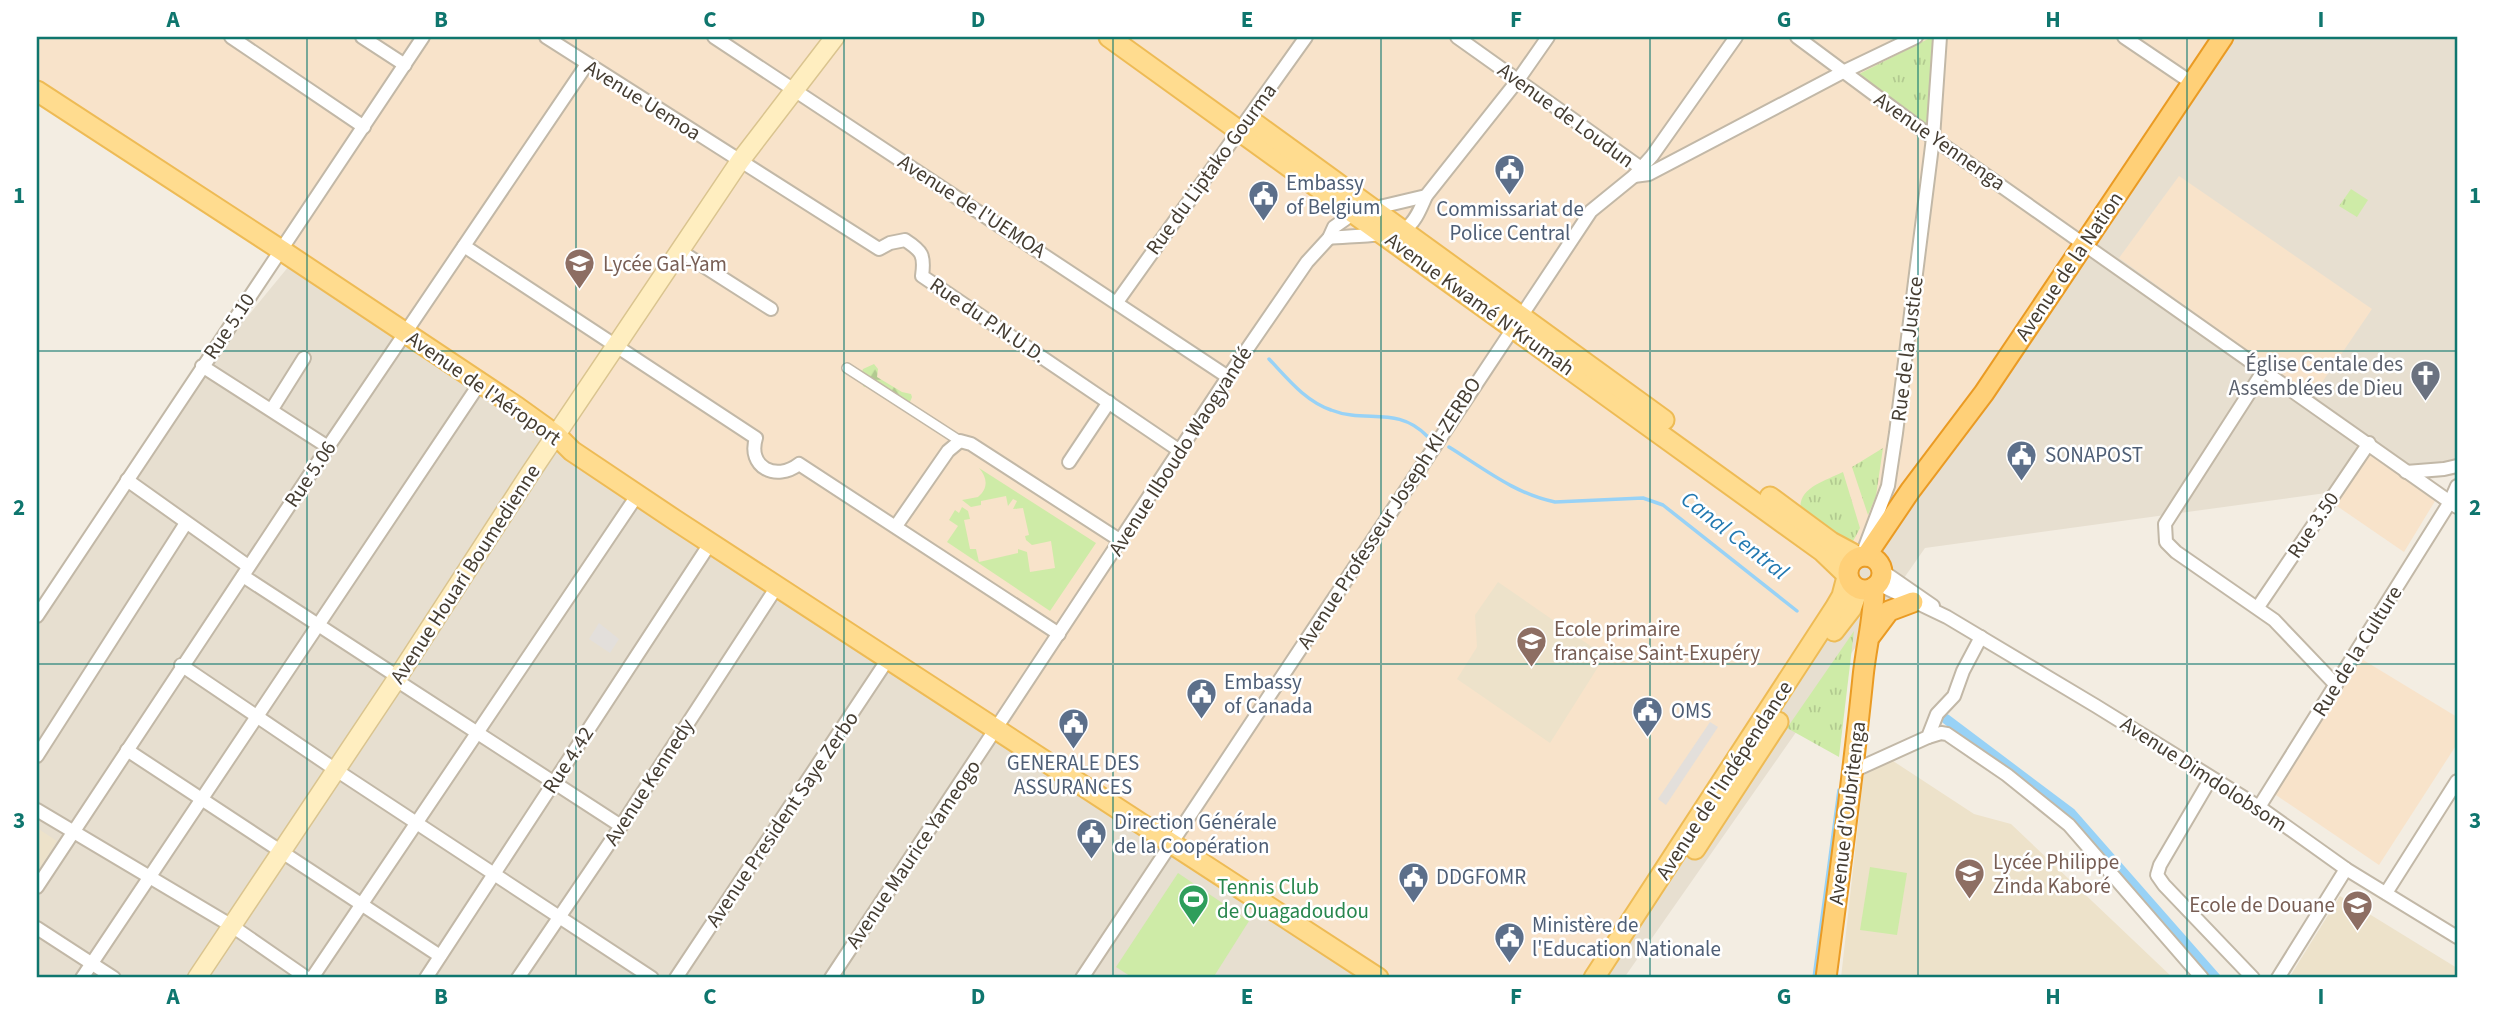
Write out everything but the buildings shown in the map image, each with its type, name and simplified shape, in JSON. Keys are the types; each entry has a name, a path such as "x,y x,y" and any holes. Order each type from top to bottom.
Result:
{"highway":[{"name":"Avenue de la Nation","path":"1865,573 1910,491 1984,393 2223,37"},
{"name":"Avenue d'Oubritenga","path":"1826,978 1868,642 1865,573"},
{"path":"1868,642 1889,611 1913,602"}],"main road":[{"name":"Avenue Houari Boumedienne","path":"197,978 740,161 835,37"},
{"name":"Avenue Kwamé N'Krumah","path":"1110,37 1374,208 1516,322"},
{"name":"Avenue Kwamé N'Krumah","path":"1132,37 1354,213 1516,322 1831,542 1865,573"},
{"name":"Avenue de l'Aéroport","path":"37,91 554,440 1378,978"},
{"name":"Avenue de l'Aéroport","path":"37,107 277,255"},
{"name":"Avenue de l'Indépendance","path":"1594,978 1634,929 1693,841 1842,596 1865,573"},
{"name":"Avenue de l'Indépendance","path":"1609,978 1634,929"}],"street":[{"path":"231,37 364,127"},
{"path":"362,37 405,65"},
{"name":"Rue 5.10","path":"37,617 423,37"},
{"name":"Avenue Uemoa","path":"546,37 740,161"},
{"name":"Avenue de l'UEMOA","path":"714,37 1228,377"},
{"name":"Rue du Liptako Gourma","path":"1117,302 1306,37"},
{"name":"Avenue de Loudun","path":"1457,37 1638,172"},
{"path":"1329,238 1403,229 1418,213 1426,196 1518,80 1548,37"},
{"path":"1735,37 1661,144 1638,172 1649,174 1843,72 1916,37"},
{"name":"Avenue Yennenga","path":"1797,37 1933,138 2454,504"},
{"name":"Rue de la Justice","path":"1865,573 1888,486 1933,138 1940,37"},
{"path":"2124,37 2192,83"},
{"name":"Rue 5.06","path":"37,887 181,665 587,64"},
{"name":"Rue du P.N.U.D.","path":"740,161 879,249 905,240 918,248 924,261 922,276 1180,451"},
{"name":"Avenue Professeur Joseph KI-ZERBO","path":"1082,978 1591,211 1638,172"},
{"path":"1354,213 1426,196"},
{"name":"Avenue Ilboudo Waogyandé","path":"996,730 1228,377 1307,262 1329,238 1334,227 1354,213"},
{"path":"464,246 756,438 754,454 759,463 769,471 785,472 799,464 1059,634"},
{"path":"680,251 771,309"},
{"path":"272,409 303,358"},
{"path":"202,366 328,447"},
{"path":"847,368 1121,541"},
{"path":"2264,370 2165,524 2166,542 2258,607 2288,632 2336,685"},
{"path":"82,978 476,388"},
{"path":"1069,462 1109,402"},
{"path":"896,526 948,451 960,441"},
{"name":"Rue 3.50","path":"2258,607 2369,443"},
{"path":"2406,472 2457,466"},
{"path":"127,480 318,625 553,784 621,826"},
{"name":"Rue de la Culture","path":"2259,807 2454,504 2457,486"},
{"path":"37,810 232,926 310,978 418,824 638,494"},
{"path":"37,756 186,523"},
{"name":"Rue 4.42","path":"425,978 711,542"},
{"name":"Avenue Dimdolobsom","path":"1865,573 1913,602 1947,617 1981,637 2259,807 2346,869 2457,937"},
{"name":"Avenue Dimdolobsom","path":"1865,573 1919,594 1947,617"},
{"name":"Avenue Kennedy","path":"518,978 778,585"},
{"path":"1928,737 1937,713 1954,696 1963,671 1981,637"},
{"name":"Avenue President Saye Zerbo","path":"676,978 888,659"},
{"path":"181,665 652,978"},
{"name":"Avenue Maurice Yameogo","path":"831,978 996,730"},
{"path":"1853,771 1928,737 1947,734 2007,775 2056,814 2082,839 2202,978"},
{"path":"127,750 440,956"},
{"path":"2211,778 2160,865 2157,875 2253,978"},
{"path":"2386,893 2457,780"},
{"path":"2278,978 2346,869"},
{"path":"37,928 114,978"}],"shaded area":[{"path":"37,37 2457,37 2457,475 1925,548 1624,978 37,978 37,604 141,446 289,266"},
{"path":"37,37 2223,37 1894,514 1847,577 1594,978 1378,978 37,91"},
{"path":"2179,176 2372,309 2312,397 2119,258"},
{"path":"2368,453 2435,501 2404,552 2334,504"},
{"name":"Ecole primaire française Saint-Exupéry","path":"1498,582 1605,656 1550,743 1457,679 1477,647 1475,615"},
{"path":"599,623 619,639 610,653 589,639"},
{"path":"2360,658 2457,717 2457,744 2379,865 2273,793"},
{"path":"1710,722 1718,727 1666,805 1658,799"},
{"name":"Lycée Philippe Zinda Kaboré","path":"1890,759 1974,814 2011,824 2173,978 1841,978 1864,770"},
{"path":"37,828 57,841 37,873"},
{"name":"Ecole de Douane","path":"2340,896 2457,968 2457,978 2289,978"}],"green space":[{"path":"1935,37 1927,129 1859,74"},
{"path":"2351,189 2368,200 2357,217 2339,206"},
{"path":"874,364 878,369 877,377 902,392 911,394 908,407 877,385 864,387 859,379 863,369"},
{"path":"1883,448 1876,496 1868,515 1852,467"},
{"path":"979,468 1096,543 1050,611 947,542 958,526 949,520 955,510 959,513 962,507 968,511 970,519 964,520 970,549 976,549 979,562 1018,553 1018,549 1027,552 1030,572 1055,568 1051,541 1032,545 1026,540 1025,536 1029,535 1023,508 1013,509 1017,501 1013,499 1008,506 1006,496 981,501 981,505 971,507 962,500 978,497 984,491 985,479"},
{"path":"1843,472 1860,528 1851,545 1801,512 1803,497 1807,491"},
{"path":"1854,631 1839,757 1787,728"},
{"path":"1870,867 1907,873 1897,935 1860,930"},
{"name":"Tennis Club de Ouagadoudou","path":"1178,873 1249,921 1213,978 1133,978 1116,967"}],"waterway":[{"path":"1269,359 1297,389 1322,406 1344,414 1404,421 1427,436"},
{"name":"Canal Central","path":"1449,447 1500,479 1540,498 1555,502 1643,498 1663,505 1797,611"},
{"name":"Canal Central","path":"1946,719 2071,813 2216,978"},
{"path":"1814,978 1839,790"}],"place":[{"name":"Commissariat de Police Central","path":"1510,196"},
{"name":"Embassy of Belgium","path":"1263,222"},
{"name":"Lycée Gal-Yam","path":"580,291"},
{"name":"Église Centale des Assemblées de Dieu","path":"2426,403"},
{"name":"SONAPOST","path":"2022,482"},
{"name":"Ecole primaire française Saint-Exupéry","path":"1531,668"},
{"name":"Embassy of Canada","path":"1201,721"},
{"name":"OMS","path":"1648,738"},
{"name":"GENERALE DES ASSURANCES","path":"1073,750"},
{"name":"Direction Générale de la Coopération","path":"1091,861"},
{"name":"Lycée Philippe Zinda Kaboré","path":"1970,901"},
{"name":"DDGFOMR","path":"1413,904"},
{"name":"Tennis Club de Ouagadoudou","path":"1194,926"},
{"name":"Ecole de Douane","path":"2358,932"},
{"name":"Ministère de l'Education Nationale","path":"1509,964"}]}
